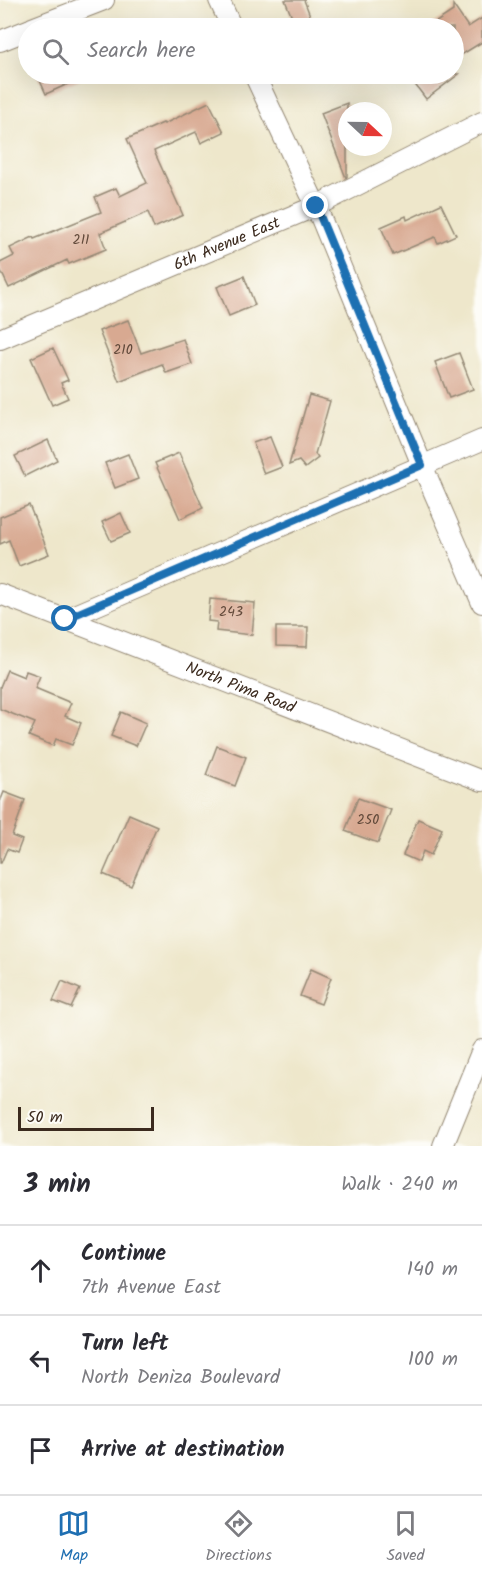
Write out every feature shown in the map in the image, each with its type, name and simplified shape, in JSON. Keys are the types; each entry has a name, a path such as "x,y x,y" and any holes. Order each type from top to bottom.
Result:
{"street":[{"path":"58,18 104,0"},
{"path":"219,0 227,18"},
{"path":"0,41 18,34"},
{"path":"259,84 316,206 422,465 482,603"},
{"name":"6th Avenue East","path":"0,339 316,206 482,122"},
{"path":"65,619 482,440"},
{"name":"North Pima Road","path":"0,594 482,782"},
{"path":"443,1146 482,1050"}],"building":[{"path":"285,0 304,0 311,18 292,18"},
{"path":"453,5 462,18 442,18 453,11"},
{"path":"482,18 482,42 464,53 464,21 468,27"},
{"path":"42,84 68,84 46,94"},
{"path":"415,84 446,84 426,99"},
{"path":"209,102 224,132 201,143 196,132 154,151 183,215 154,228 148,212 100,233 106,249 69,264 67,260 9,288 0,269 0,263 14,256 10,248 101,212 95,197 116,188 120,196 147,183 127,139"},
{"path":"338,106 338,156 347,156 346,178 321,113"},
{"path":"441,204 456,235 438,243 435,237 393,255 381,227 406,216 407,220"},
{"path":"244,276 255,305 229,316 217,287"},
{"path":"128,320 141,353 183,339 192,364 166,373 162,364 119,381 99,331"},
{"path":"53,348 68,380 61,383 68,398 52,405 31,358"},
{"path":"459,353 473,389 449,398 435,362"},
{"path":"309,395 330,401 315,454 318,458 305,468 299,461 289,465"},
{"path":"270,437 282,467 264,474 253,443"},
{"path":"48,440 57,460 25,476 15,456"},
{"path":"179,453 203,508 180,519 155,463"},
{"path":"128,454 138,479 115,488 105,463"},
{"path":"29,505 49,554 19,566 9,540 0,544 0,517"},
{"path":"121,513 130,533 111,541 102,522"},
{"path":"210,599 255,603 252,635 216,631 217,622 208,621"},
{"path":"276,627 308,627 307,647 276,646"},
{"path":"7,670 24,677 26,671 40,676 35,688 71,703 65,716 81,723 72,745 56,739 53,746 29,736 35,723 0,709 0,687"},
{"path":"121,712 146,723 136,746 111,736"},
{"path":"217,746 246,757 235,786 206,775"},
{"path":"4,792 25,800 12,836 22,840 17,853 7,849 0,863 0,802"},
{"path":"358,798 391,810 378,843 345,831"},
{"path":"129,814 157,826 131,886 103,874"},
{"path":"418,819 442,829 431,855 423,851 419,862 403,855"},
{"path":"311,969 331,978 321,1004 300,996"},
{"path":"62,981 80,989 71,1008 53,1001"}],"route":[{"path":"65,619 422,465 316,206"}]}
